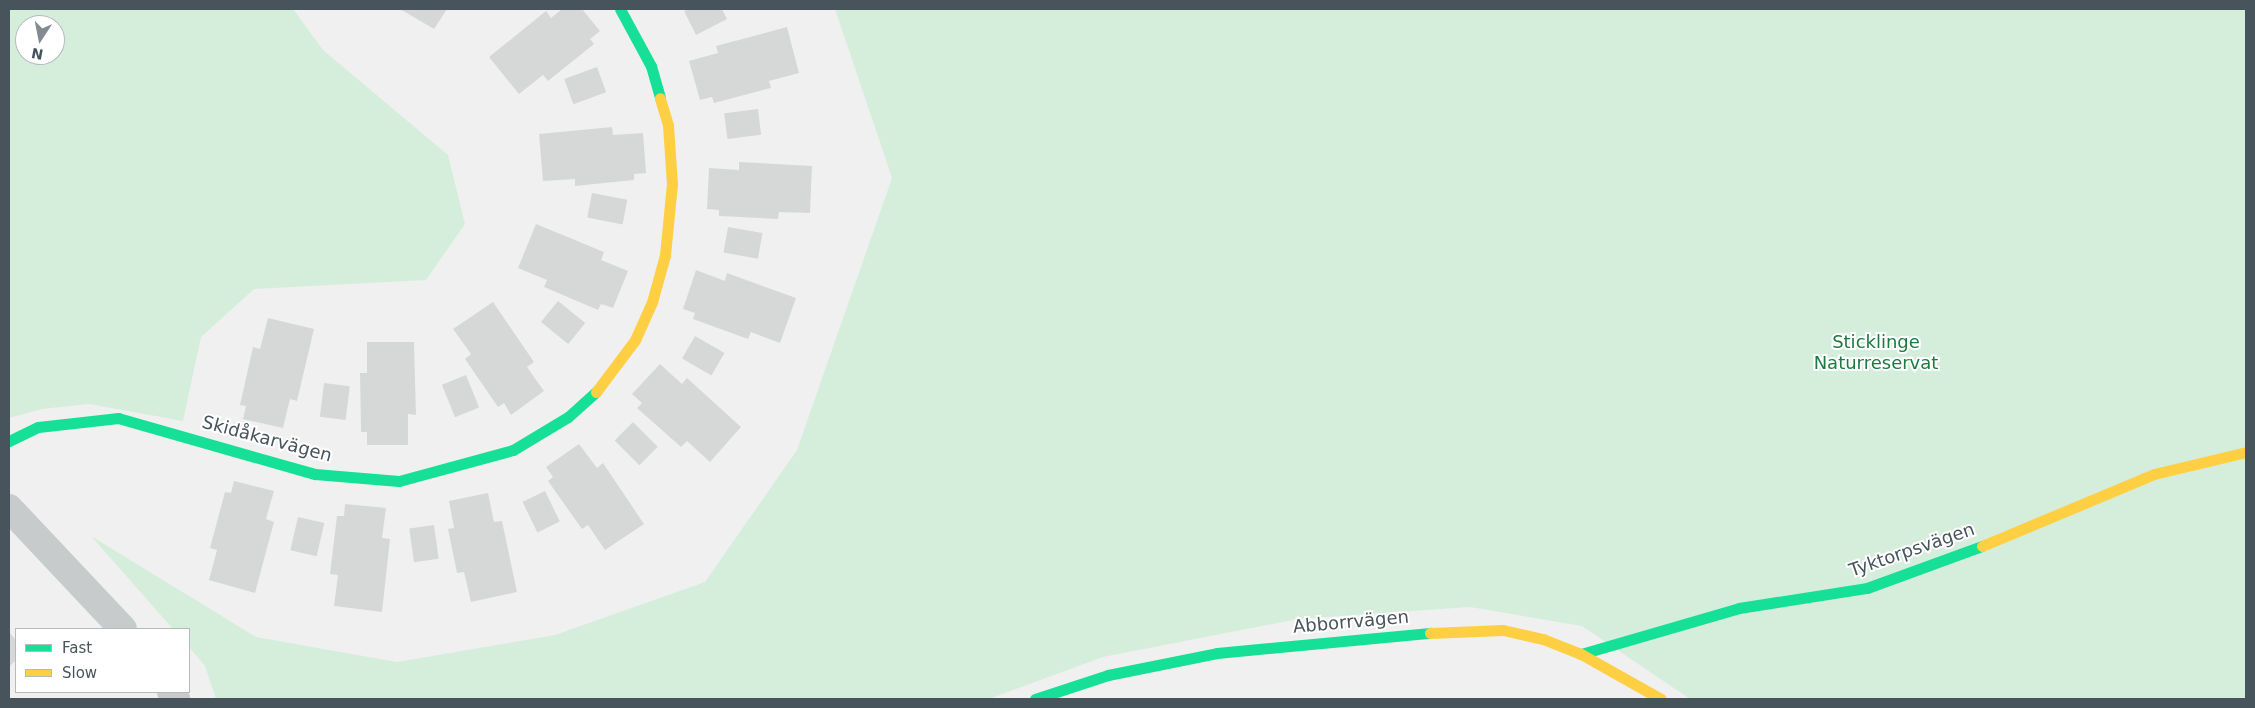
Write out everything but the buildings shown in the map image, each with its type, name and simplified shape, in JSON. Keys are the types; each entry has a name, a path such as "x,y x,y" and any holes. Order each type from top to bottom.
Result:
{"street":[{"name":"Skidåkarvägen","path":"9,441 38,427 118,418 315,474 399,481 513,450 568,417 604,385 635,340 652,302 665,255 672,184 668,125 651,66 620,9"},
{"name":"Tyktorpsvägen","path":"1581,654 1739,608 1867,588 1947,560 2154,474 2246,452"},
{"path":"9,508 122,628"},
{"name":"Abborrvägen","path":"1035,699 1108,675 1218,653 1413,634 1503,630 1581,654 1660,699"}],"green space":[{"path":"9,9 293,9 323,50 448,155 465,224 426,280 254,289 201,337 183,421 89,404 42,409 9,418"},
{"name":"Sticklinge Naturreservat","path":"835,9 2246,9 2246,699 1690,699 1582,626 1470,607 1298,619 1103,657 989,699 216,699 205,666 190,648 190,628 172,628 91,536 256,637 397,662 555,635 705,582 797,450 892,178"}],"traffic: fast":[{"path":"620,9 651,66 660,98"},
{"path":"9,441 38,427 118,418 315,474 399,481 513,450 568,417 596,392"},
{"path":"1581,654 1739,608 1867,588 1982,546"},
{"path":"1035,699 1108,675 1217,653 1430,633"}],"traffic: slow":[{"path":"596,392 635,340 652,302 665,255 672,184 668,125 660,98"},
{"path":"1982,546 2154,474 2246,452"},
{"path":"1430,633 1503,630 1543,639 1581,654 1661,699"}]}
